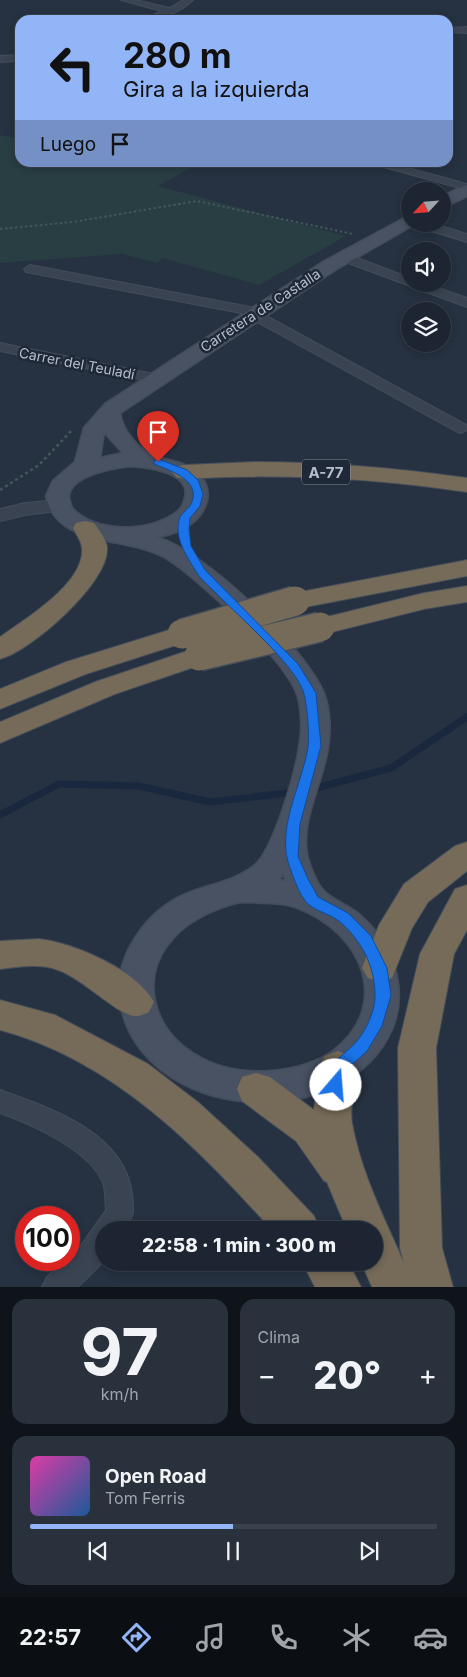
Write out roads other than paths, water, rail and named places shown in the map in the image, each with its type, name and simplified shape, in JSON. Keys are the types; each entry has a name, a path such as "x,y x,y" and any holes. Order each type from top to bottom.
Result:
{"highway":[{"name":"A-77","path":"184,472 295,470 400,474 467,485"},
{"path":"0,650 80,586 92,567 95,548 85,528"},
{"path":"0,700 76,668 182,634 295,601 467,568"},
{"path":"0,734 105,688 199,656 424,601 467,594"},
{"path":"380,968 396,925 416,893 467,854"},
{"path":"432,1287 421,1248 417,1048 438,954 467,898"},
{"path":"0,955 41,953 64,958 104,977 136,1002"},
{"path":"0,1015 42,1026 135,1075 186,1115 244,1170 291,1221"},
{"path":"338,1067 332,1121 347,1182 364,1221"},
{"path":"256,1088 310,1129 347,1182"},
{"path":"383,1263 393,1287"},
{"path":"329,1271 340,1287"}],"main road":[{"path":"451,198 467,188"},
{"name":"Carretera de Castalla","path":"80,471 90,460 95,427 112,409 154,378 344,258 401,225"},
{"path":"112,409 113,430 120,440 147,460"},
{"path":"120,535 167,527 185,517 195,506 198,494 194,482 184,472 168,465 147,460 112,461 80,471 66,481 59,500 73,522 85,528 154,543 175,553 201,572 294,666 310,693 314,746 294,824 292,856 300,878 313,900"},
{"path":"185,517 183,530 186,546 201,572"},
{"path":"240,890 269,871 294,824"},
{"path":"240,890 278,891 313,900 343,917 366,940 380,968 383,995 377,1022 362,1046 338,1067 300,1084 256,1088 221,1083 189,1070 164,1051 146,1028 136,1002 136,975 144,949 160,927 192,905 210,897 240,890"}],"street":[{"path":"125,0 171,11"},
{"path":"160,15 189,0"},
{"path":"453,30 467,30"},
{"path":"0,59 15,58"},
{"path":"389,167 467,188"},
{"path":"448,232 467,238"},
{"path":"344,258 401,279"},
{"path":"30,269 246,310 252,316 461,428"},
{"path":"439,292 467,302"},
{"name":"Carrer del Teuladí","path":"0,348 154,378"},
{"path":"0,515 59,500"},
{"path":"0,1101 48,1119 93,1149 116,1179 120,1213 114,1221"},
{"path":"57,1287 90,1257 95,1250"}],"waterway":[{"path":"309,790 391,768 467,717"},
{"path":"0,815 59,784 139,786 210,802 296,792"}]}
